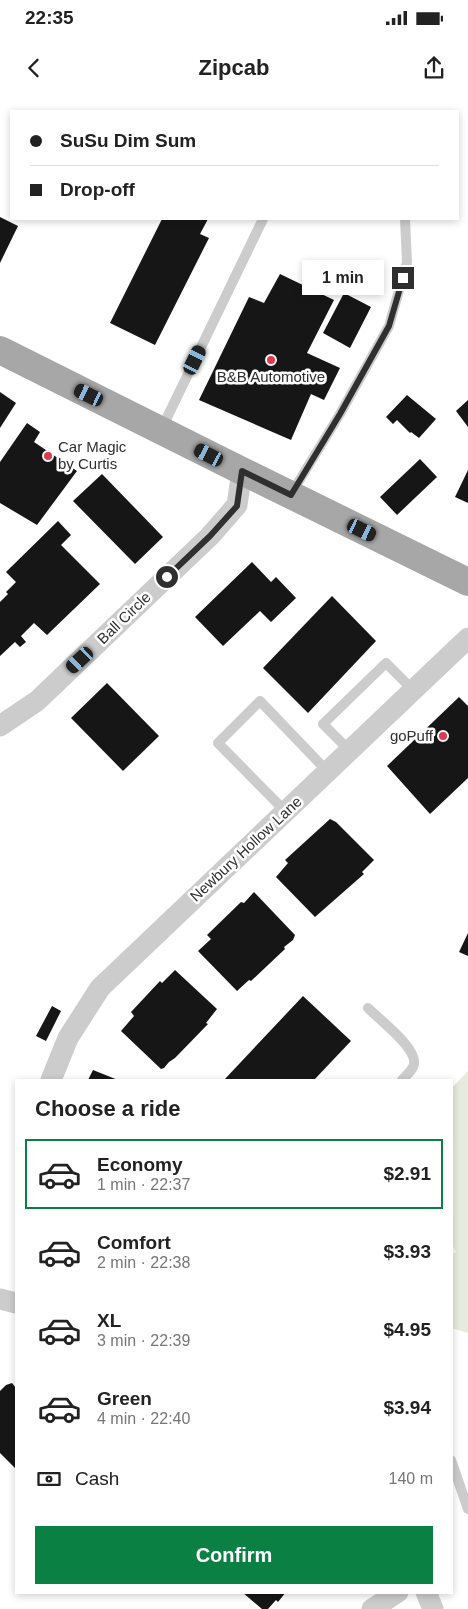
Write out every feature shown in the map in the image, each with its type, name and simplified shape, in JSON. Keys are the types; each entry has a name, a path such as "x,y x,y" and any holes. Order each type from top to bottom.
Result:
{"main road":[{"path":"0,350 468,582"}],"street":[{"name":"Ball Circle","path":"0,726 37,701 210,536 237,506 242,471"},
{"name":"Newbury Hollow Lane","path":"51,1079 68,1038 100,988 468,638"},
{"path":"0,1299 15,1303"},
{"path":"372,1609 395,1594"},
{"path":"427,1594 433,1609"}],"lane":[{"path":"160,430 263,220"},
{"path":"291,495 340,414 389,326 408,262 405,220"},
{"path":"350,751 323,724 386,663 414,691"},
{"path":"286,812 218,743 260,701 328,772"},
{"path":"368,1008 414,1055 414,1065 403,1079"},
{"path":"453,1466 468,1509"}],"shaded area":[{"path":"468,1071 468,1333 453,1329 453,1253 456,1252 453,1247 453,1087"}],"building":[{"path":"0,217 18,226 0,263"},
{"path":"162,220 207,220 200,234 209,238 155,345 110,323"},
{"name":"B&B Automotive","path":"280,274 334,300 307,353 340,368 324,400 311,394 291,440 199,400 249,297 264,303"},
{"path":"344,293 371,307 350,348 323,333"},
{"path":"0,392 16,403 0,428"},
{"path":"407,395 436,419 419,438 410,433 397,420 393,424 386,417"},
{"path":"468,400 468,427 456,411"},
{"path":"27,423 40,432 34,442 77,471 37,525 0,503 0,462"},
{"path":"420,459 437,477 397,515 380,497"},
{"path":"468,470 468,503 455,497"},
{"path":"102,474 163,537 135,564 73,501"},
{"path":"58,521 71,535 61,545 100,584 47,635 34,623 21,636 26,642 20,647 15,642 0,656 0,602 8,594 6,592 16,582 6,572"},
{"path":"252,562 271,582 276,577 296,598 271,622 260,611 223,646 195,617"},
{"path":"332,596 376,641 308,713 263,668"},
{"path":"107,683 159,736 123,771 71,718"},
{"name":"goPuff","path":"459,697 468,706 468,778 430,814 387,766"},
{"path":"330,819 336,822 374,860 362,872 364,874 315,917 276,877 288,863 285,860"},
{"path":"254,892 295,935 293,940 284,947 285,949 251,981 249,980 237,991 198,951 211,939 207,935"},
{"path":"468,933 468,956 459,952"},
{"path":"175,970 217,1009 206,1023 208,1024 175,1058 161,1069 121,1031 134,1016 131,1012 160,981 162,983"},
{"path":"303,996 351,1041 315,1079 225,1079"},
{"path":"52,1006 61,1011 46,1041 36,1036"},
{"path":"93,1070 116,1079 88,1079"},
{"path":"12,1383 15,1387 15,1468 0,1453 0,1391 6,1385"},
{"path":"244,1594 284,1594 278,1602 276,1600 268,1609 262,1609"}],"place":[{"name":"B&B Automotive","path":"271,360"},
{"name":"Car Magic by Curtis","path":"48,456"},
{"name":"goPuff","path":"443,736"}],"route":[{"path":"167,577 210,536 237,506 242,471 291,495 340,414 389,326 403,278"}]}
